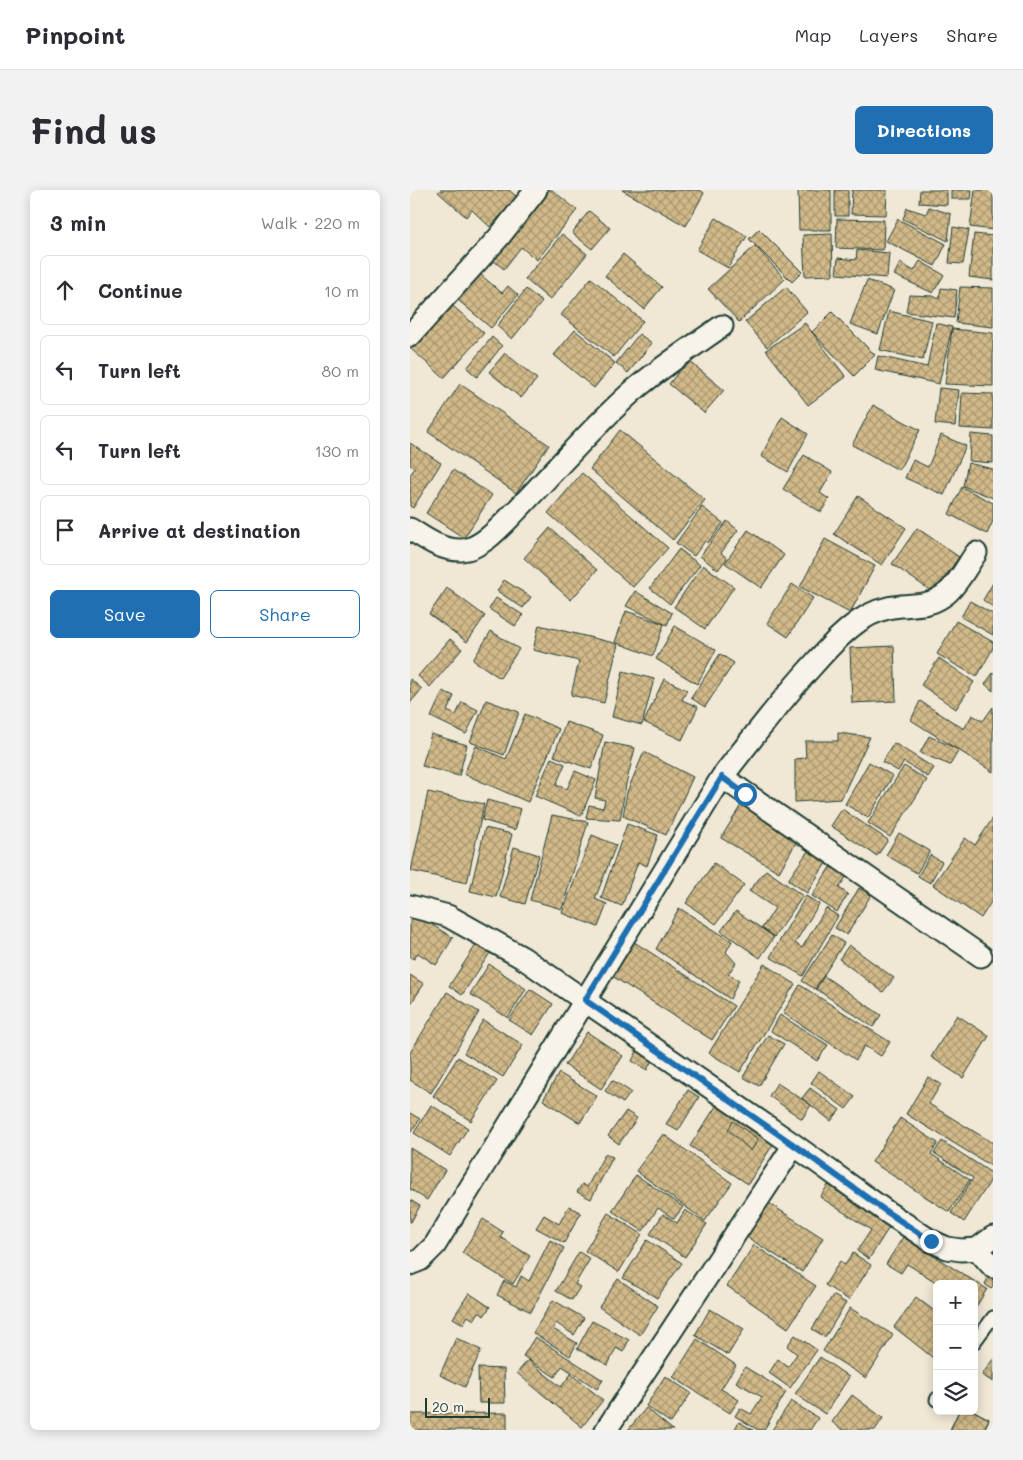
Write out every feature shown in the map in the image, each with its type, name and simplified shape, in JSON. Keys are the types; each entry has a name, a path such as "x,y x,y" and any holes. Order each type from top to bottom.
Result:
{"street":[{"path":"410,336 499,237 536,190"},
{"path":"410,529 438,546 462,550 479,545 504,524 581,443 633,392 673,360 722,326"},
{"path":"410,1264 420,1260 435,1245 722,777 764,722 837,638 860,620 874,612 900,606 932,603 950,591 976,552"},
{"path":"722,777 981,956"},
{"path":"410,906 448,916 523,958 931,1241 947,1248 961,1250 985,1243 993,1267"},
{"path":"606,1430 794,1145"}],"lane":[{"path":"978,1338 993,1317"}],"building":[{"path":"440,190 509,190 517,197 490,227 472,210 466,217 438,192"},
{"path":"543,190 552,190 577,210 537,260 521,247 504,269 489,257"},
{"path":"622,190 700,190 704,193 686,226"},
{"path":"798,190 831,190 831,230 799,230"},
{"path":"835,190 848,190 848,216 835,216"},
{"path":"852,190 887,190 886,215 851,214"},
{"path":"920,190 947,190 947,205 919,203"},
{"path":"951,190 972,190 971,199 951,199"},
{"path":"975,190 993,190 993,230 970,227"},
{"path":"929,207 951,214 948,241 903,219 907,208 926,214"},
{"path":"589,211 610,228 592,249 572,233"},
{"path":"716,218 747,236 728,268 697,250"},
{"path":"837,219 884,220 883,250 836,248"},
{"path":"898,219 946,244 935,266 886,241"},
{"path":"953,227 969,230 963,264 949,263"},
{"path":"759,229 802,272 792,282 749,239"},
{"path":"562,234 587,254 550,300 525,279"},
{"path":"832,234 833,275 805,276 803,235"},
{"path":"974,234 993,236 993,280 969,277"},
{"path":"755,246 785,279 739,322 708,289"},
{"path":"857,250 889,253 887,278 836,274 838,258 856,260"},
{"path":"623,254 662,287 644,309 605,276"},
{"path":"920,261 944,275 933,293 894,275 900,263 914,271"},
{"path":"474,269 502,293 508,286 518,295 491,328 452,295"},
{"path":"591,278 643,321 614,357 561,315"},
{"path":"867,280 894,290 878,334 850,324"},
{"path":"786,287 807,312 767,347 745,322"},
{"path":"960,287 993,288 993,327 956,323"},
{"path":"941,288 957,290 954,318 906,312 909,295 933,296 939,299"},
{"path":"526,289 542,302 512,339 497,326"},
{"path":"447,301 484,333 444,378 410,348 410,344"},
{"path":"889,311 932,321 923,360 880,350"},
{"path":"832,312 875,355 854,376 812,332"},
{"path":"805,323 846,377 808,405 766,350"},
{"path":"936,323 952,327 939,384 875,370 878,356 927,367"},
{"path":"952,329 993,333 993,386 945,384"},
{"path":"575,330 615,363 594,388 554,355"},
{"path":"639,334 652,343 628,373 616,363"},
{"path":"492,337 502,346 477,377 467,368"},
{"path":"505,353 537,379 521,398 489,372"},
{"path":"688,360 724,390 704,413 669,384"},
{"path":"460,384 549,445 516,493 428,432"},
{"path":"939,388 959,390 955,426 935,424"},
{"path":"962,393 993,394 993,430 960,428"},
{"path":"873,405 920,430 899,470 852,445"},
{"path":"782,417 808,434 788,472 761,456"},
{"path":"620,430 705,500 673,540 590,469"},
{"path":"971,434 993,436 993,463 969,461"},
{"path":"941,435 966,446 944,495 905,478 913,460 928,467"},
{"path":"410,443 441,463 413,508 410,506 410,475 415,468 410,465"},
{"path":"804,455 832,472 820,493 829,499 821,512 783,489"},
{"path":"968,463 993,469 993,498 963,486"},
{"path":"453,470 492,495 464,538 426,513"},
{"path":"582,473 668,548 633,587 548,513"},
{"path":"962,487 993,503 993,521 987,534 949,514"},
{"path":"858,496 906,528 882,565 834,534"},
{"path":"702,507 723,523 708,543 705,541 694,556 676,543"},
{"path":"727,521 738,530 721,553 727,558 718,570 700,556"},
{"path":"550,528 597,570 571,600 524,558"},
{"path":"917,528 959,557 934,593 892,564"},
{"path":"748,530 784,555 761,588 725,563"},
{"path":"825,539 875,566 850,613 800,587"},
{"path":"679,549 700,565 670,604 650,588"},
{"path":"703,565 734,587 705,629 674,607"},
{"path":"504,580 531,597 523,608 497,591"},
{"path":"993,583 993,607 983,600"},
{"path":"792,584 813,598 788,637 767,623"},
{"path":"447,588 485,616 467,642 429,614"},
{"path":"635,591 672,613 667,625 626,606"},
{"path":"496,598 523,615 515,626 489,609"},
{"path":"970,601 993,614 993,635 961,617"},
{"path":"626,611 664,624 653,656 615,642"},
{"path":"956,621 993,642 993,648 977,677 937,654"},
{"path":"539,625 618,644 604,703 571,695 579,661 533,650"},
{"path":"675,626 716,650 697,684 656,659"},
{"path":"491,631 519,649 500,678 473,660"},
{"path":"450,639 462,649 430,687 418,676"},
{"path":"894,646 896,701 852,703 850,648"},
{"path":"720,654 734,663 705,707 691,698"},
{"path":"939,658 974,682 956,709 921,685"},
{"path":"623,671 654,679 642,725 612,717"},
{"path":"993,673 993,691 985,684"},
{"path":"410,679 422,689 410,703"},
{"path":"664,679 687,690 682,700 698,707 682,740 644,722"},
{"path":"443,691 454,696 447,711 456,715 462,702 478,710 466,734 431,717"},
{"path":"486,700 519,712 504,755 470,742"},
{"path":"920,701 964,729 972,715 983,721 993,707 993,772 911,720"},
{"path":"525,714 559,729 528,802 464,774 476,746 506,759"},
{"path":"566,722 603,735 591,769 554,756"},
{"path":"838,733 870,737 841,799 795,802 795,759 806,758 805,741 838,741"},
{"path":"431,734 467,745 459,776 422,766"},
{"path":"929,736 959,750 950,765 920,753"},
{"path":"605,742 635,748 620,820 586,818 589,805 603,808 605,800 595,798"},
{"path":"894,743 934,768 928,777 904,762 898,771 882,762"},
{"path":"644,752 693,777 666,835 623,816 627,792"},
{"path":"551,758 565,764 556,785 567,789 575,771 596,780 581,816 535,796"},
{"path":"869,762 893,776 868,818 845,804"},
{"path":"904,766 927,780 890,837 868,823"},
{"path":"428,792 484,804 467,883 411,871"},
{"path":"487,800 521,809 515,830 482,820"},
{"path":"741,805 797,841 779,872 721,838"},
{"path":"842,809 888,840 877,856 831,826"},
{"path":"552,815 588,822 562,909 530,900"},
{"path":"993,818 993,899 981,918 933,885 965,838 975,845"},
{"path":"627,824 658,835 647,866 638,862 622,906 601,898"},
{"path":"485,828 512,834 496,897 470,891"},
{"path":"899,833 930,851 917,873 886,855"},
{"path":"592,835 616,845 595,899 607,904 598,927 562,913"},
{"path":"514,847 539,855 525,904 500,897"},
{"path":"808,851 826,863 807,893 788,880"},
{"path":"930,855 942,862 930,883 918,876"},
{"path":"714,863 744,885 716,924 686,903"},
{"path":"830,867 847,875 839,888 848,894 837,912 812,896"},
{"path":"766,870 803,896 774,937 762,928 775,908 749,891"},
{"path":"859,888 871,895 847,935 835,928"},
{"path":"806,896 819,904 795,943 802,948 826,908 838,916 803,976 770,957"},
{"path":"679,908 732,941 726,952 736,963 728,974 739,980 730,999 656,949"},
{"path":"736,911 774,937 760,958 721,931"},
{"path":"415,914 453,938 436,965 418,953 414,959 410,957 410,922"},
{"path":"832,935 844,943 815,989 802,981"},
{"path":"631,940 734,1006 712,1040 609,974"},
{"path":"478,942 492,950 462,995 449,986"},
{"path":"849,945 894,978 883,992 839,959"},
{"path":"489,964 526,989 508,1018 470,994"},
{"path":"764,964 795,984 740,1072 709,1053"},
{"path":"410,975 424,984 410,1005"},
{"path":"824,976 881,1015 873,1027 816,989"},
{"path":"800,985 890,1042 881,1056 864,1046 856,1060 783,1013"},
{"path":"530,989 553,1004 533,1035 509,1020"},
{"path":"447,992 479,1012 431,1093 410,1080 410,1053"},
{"path":"780,1015 828,1045 817,1061 771,1031"},
{"path":"957,1015 989,1036 963,1078 931,1057"},
{"path":"483,1020 523,1045 503,1077 464,1053"},
{"path":"587,1032 623,1056 601,1089 565,1065"},
{"path":"768,1035 784,1044 759,1086 743,1077"},
{"path":"638,1049 653,1058 647,1070 632,1061"},
{"path":"458,1057 497,1081 471,1121 433,1096"},
{"path":"819,1071 855,1097 846,1109 811,1083"},
{"path":"559,1073 597,1096 580,1123 543,1100"},
{"path":"928,1077 941,1084 929,1104 993,1143 993,1167 906,1114"},
{"path":"612,1080 631,1092 623,1103 605,1091"},
{"path":"777,1083 811,1105 802,1119 769,1096"},
{"path":"810,1088 840,1110 831,1121 802,1098"},
{"path":"688,1090 699,1097 678,1131 666,1124"},
{"path":"720,1100 777,1138 748,1184 690,1146"},
{"path":"431,1105 468,1128 450,1156 414,1133"},
{"path":"626,1111 637,1118 619,1144 608,1136"},
{"path":"410,1113 420,1119 410,1133"},
{"path":"900,1118 938,1143 931,1154 970,1180 949,1212 872,1162"},
{"path":"733,1121 758,1139 751,1151 728,1130"},
{"path":"663,1134 732,1183 705,1221 636,1171"},
{"path":"942,1141 993,1174 993,1177 964,1222 951,1213 973,1178 934,1153"},
{"path":"410,1148 445,1170 427,1200 410,1189"},
{"path":"605,1154 613,1157 591,1199 577,1192 582,1184 587,1187"},
{"path":"636,1175 683,1207 674,1219 658,1208 643,1231 612,1211"},
{"path":"828,1185 890,1226 869,1259 857,1251 871,1230 820,1197"},
{"path":"410,1200 420,1206 411,1222 410,1222"},
{"path":"764,1200 823,1238 802,1272 742,1234"},
{"path":"569,1206 581,1213 564,1243 536,1228 544,1215 559,1224"},
{"path":"685,1210 707,1224 685,1257 650,1234 663,1214 677,1223"},
{"path":"608,1213 642,1234 619,1272 585,1251"},
{"path":"483,1219 503,1232 500,1237 530,1256 513,1284 462,1253"},
{"path":"903,1237 972,1280 933,1280 907,1264 901,1273 886,1264"},
{"path":"550,1240 564,1248 531,1312 497,1295 504,1281 516,1287 521,1276 529,1281"},
{"path":"647,1240 682,1263 657,1298 623,1278"},
{"path":"754,1245 816,1286 788,1328 727,1286"},
{"path":"579,1252 590,1259 575,1284 580,1287 572,1300 556,1291"},
{"path":"853,1253 871,1265 849,1300 825,1285 840,1261 845,1265"},
{"path":"990,1274 993,1277 993,1287 991,1289 985,1284"},
{"path":"618,1279 658,1306 640,1335 599,1307"},
{"path":"978,1283 987,1289 978,1304"},
{"path":"469,1293 490,1307 484,1316 479,1312 474,1320 468,1316 463,1324 453,1318"},
{"path":"833,1295 846,1303 825,1337 812,1329"},
{"path":"916,1297 933,1310 933,1358 894,1327"},
{"path":"553,1300 584,1318 574,1335 556,1323 553,1329 577,1343 570,1356 533,1333"},
{"path":"850,1308 893,1335 866,1378 823,1351"},
{"path":"710,1309 744,1329 728,1355 695,1335"},
{"path":"592,1321 629,1340 623,1352 616,1348 608,1365 577,1349"},
{"path":"795,1335 817,1350 790,1388 769,1373 778,1359 788,1367 797,1354 787,1346"},
{"path":"535,1337 603,1380 597,1389 562,1366 555,1377 523,1356"},
{"path":"456,1338 481,1350 465,1387 440,1375"},
{"path":"697,1339 736,1365 721,1389 739,1400 730,1413 673,1377"},
{"path":"820,1357 849,1377 825,1414 795,1394"},
{"path":"993,1359 993,1382 982,1375"},
{"path":"528,1360 561,1387 571,1374 603,1400 582,1427 517,1373"},
{"path":"745,1367 786,1392 764,1430 758,1430 735,1416 740,1408 751,1414 762,1397 736,1382"},
{"path":"478,1368 504,1369 505,1403 479,1403"},
{"path":"665,1376 691,1393 671,1423 646,1406"},
{"path":"852,1395 883,1418 875,1430 843,1430 832,1422"},
{"path":"791,1401 818,1418 810,1430 772,1430"},
{"path":"646,1408 673,1430 628,1430"},
{"path":"507,1413 507,1430 410,1430 410,1414"},
{"path":"978,1413 989,1419 984,1430 950,1430 957,1415 978,1415"},
{"path":"978,1413 989,1419 984,1430 950,1430 957,1415 978,1415"},
{"path":"739,1422 753,1430 734,1430"}],"route":[{"path":"745,794 722,777 585,1000 931,1241"}]}
